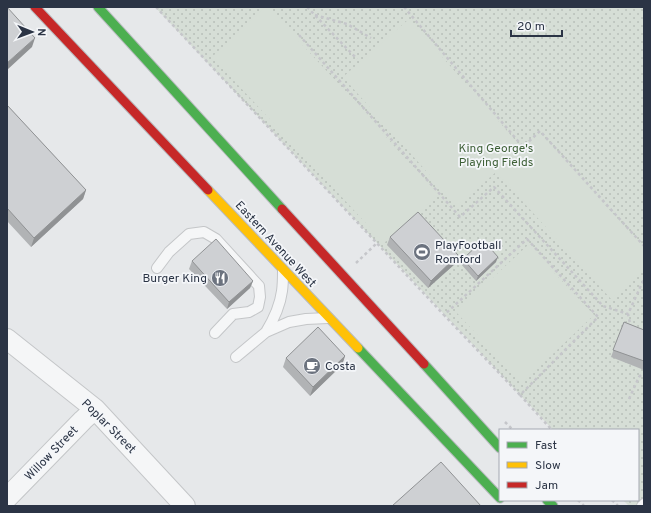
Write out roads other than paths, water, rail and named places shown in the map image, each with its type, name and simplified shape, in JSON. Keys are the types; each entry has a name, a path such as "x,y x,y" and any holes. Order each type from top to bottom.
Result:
{"highway":[{"name":"Eastern Avenue West","path":"35,7 499,497"},
{"path":"98,7 499,447"}],"street":[{"name":"Poplar Street","path":"7,339 95,409 185,506"},
{"name":"Willow Street","path":"7,498 95,409"}],"lane":[{"path":"157,268 169,252 189,234 204,232 216,239 259,286 260,297 258,307 249,312 233,314 215,333"},
{"path":"266,332 275,317 279,305 282,290 283,268"},
{"path":"236,357 266,332 289,322 306,319 330,318"}],"place":[{"name":"PlayFootball Romford","path":"422,252"},
{"name":"Burger King","path":"220,278"},
{"name":"Costa","path":"312,366"}],"park label":[{"name":"King George's Playing Fields","path":"496,155"}]}
